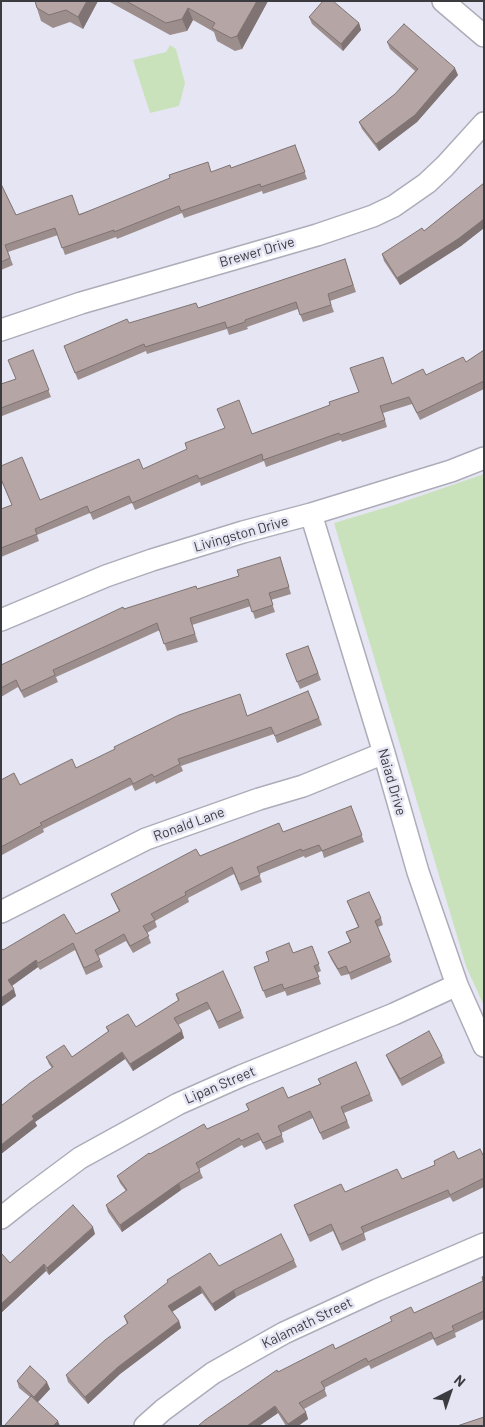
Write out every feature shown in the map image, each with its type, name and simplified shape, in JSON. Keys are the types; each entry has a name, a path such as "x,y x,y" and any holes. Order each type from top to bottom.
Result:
{"street":[{"path":"443,1 484,36"},
{"name":"Brewer Drive","path":"1,330 99,298 317,235 373,216 394,206 427,183 484,123"},
{"name":"Livingston Drive","path":"1,620 106,576 152,560 451,471 484,458"},
{"name":"Naiad Drive","path":"311,514 384,753 418,872 458,984 484,1046"},
{"name":"Ronald Lane","path":"1,912 146,839 259,799 303,786 384,753"},
{"name":"Lipan Street","path":"1,1218 80,1158 178,1104 241,1076 394,1014 458,984"},
{"name":"Kalamath Street","path":"145,1426 163,1410 213,1373 284,1333 484,1244"}],"green space":[{"path":"170,45 176,49 185,83 179,106 150,113 133,60 166,52"},
{"path":"484,474 484,1006 466,966 334,523 394,505"}],"building":[{"path":"35,1 87,1 78,17 66,10 49,15 37,8"},
{"path":"126,1 257,1 237,36 231,38 212,28 215,23 188,8 182,19 166,23"},
{"path":"323,1 333,1 359,23 341,44 309,17"},
{"path":"404,24 455,68 415,115 376,144 359,122 395,94 418,69 387,42"},
{"path":"295,145 305,172 261,187 260,184 181,211 179,206 114,232 114,230 62,248 55,228 5,245 10,258 1,262 1,184 16,215 72,195 79,215 170,178 169,175 208,162 211,172 230,165 231,168"},
{"path":"484,183 484,219 458,239 397,278 382,254 422,228 424,231"},
{"path":"345,259 353,285 328,294 331,305 300,315 296,302 227,328 225,322 145,347 144,344 75,373 64,346 127,319 129,323 196,303 198,308"},
{"path":"33,350 49,390 1,408 1,384 16,379 8,360"},
{"path":"484,350 484,381 417,413 409,397 380,406 385,420 340,435 339,433 263,460 262,454 199,479 197,475 132,503 129,496 90,513 87,506 35,529 37,534 1,548 1,509 12,505 1,479 1,466 22,457 40,500 139,459 143,469 187,449 185,443 225,428 217,409 239,400 252,434 330,405 329,402 359,392 350,368 383,357 392,384 423,369 426,375 463,357 466,362"},
{"path":"280,557 289,587 269,593 273,605 252,612 248,599 190,618 195,634 164,644 157,623 53,670 55,675 21,691 16,680 1,688 1,665 123,607 124,609 196,586 197,589 239,576 237,570"},
{"path":"308,646 318,673 297,682 286,654"},
{"path":"308,691 319,718 275,736 271,727 178,759 180,764 154,777 152,774 133,784 130,778 40,823 42,825 1,847 1,780 14,773 20,785 72,759 76,768 179,715 240,694 247,716"},
{"path":"351,806 362,835 322,851 319,845 302,851 301,849 257,867 260,875 239,884 232,867 185,892 186,895 151,914 155,920 143,926 149,936 130,946 124,934 95,950 100,960 84,968 73,943 38,963 36,960 8,980 14,989 1,998 1,948 3,950 64,914 76,934 120,911 111,894 196,849 200,856 279,823 283,832"},
{"path":"369,892 381,918 375,921 390,955 349,973 346,966 338,969 328,952 351,942 346,932 359,927 347,901"},
{"path":"289,943 293,953 312,946 319,964 314,966 319,977 284,989 282,984 263,991 254,967 269,961 266,952"},
{"path":"223,971 241,1011 217,1022 207,1002 174,1018 182,1031 130,1064 122,1052 32,1116 34,1119 1,1145 1,1106 53,1067 46,1057 64,1045 72,1057 109,1031 106,1027 128,1014 136,1027 179,1000 176,994"},
{"path":"429,1031 442,1056 400,1079 386,1055"},
{"path":"356,1062 370,1094 341,1107 347,1121 320,1133 310,1111 278,1126 282,1135 263,1143 258,1133 241,1141 239,1138 196,1163 200,1171 179,1183 120,1225 106,1205 127,1190 117,1176 149,1153 204,1124 207,1129 249,1110 246,1104 283,1087 288,1098 321,1084 318,1079"},
{"path":"480,1149 484,1157 484,1178 450,1195 448,1190 361,1227 364,1233 340,1244 331,1224 308,1235 294,1205 341,1184 345,1192 397,1169 402,1179 435,1165 434,1161 454,1151 458,1159"},
{"path":"73,1205 93,1227 47,1268 44,1264 1,1304 1,1255 10,1263"},
{"path":"281,1234 294,1260 234,1290 212,1304 200,1286 168,1306 179,1321 118,1367 85,1397 66,1375 105,1340 128,1323 124,1316 168,1282 167,1280 210,1253 219,1266"},
{"path":"484,1276 484,1311 452,1326 454,1330 434,1339 431,1332 368,1362 366,1358 321,1382 325,1389 299,1403 306,1412 288,1424 275,1406 247,1426 198,1426 277,1370 278,1372 333,1344 335,1349 392,1321 390,1317 411,1307 414,1313 483,1281 482,1277"},
{"path":"30,1366 47,1382 34,1397 17,1381"},
{"path":"31,1396 58,1421 53,1426 4,1426"},
{"path":"484,1417 484,1426 457,1426"}]}
